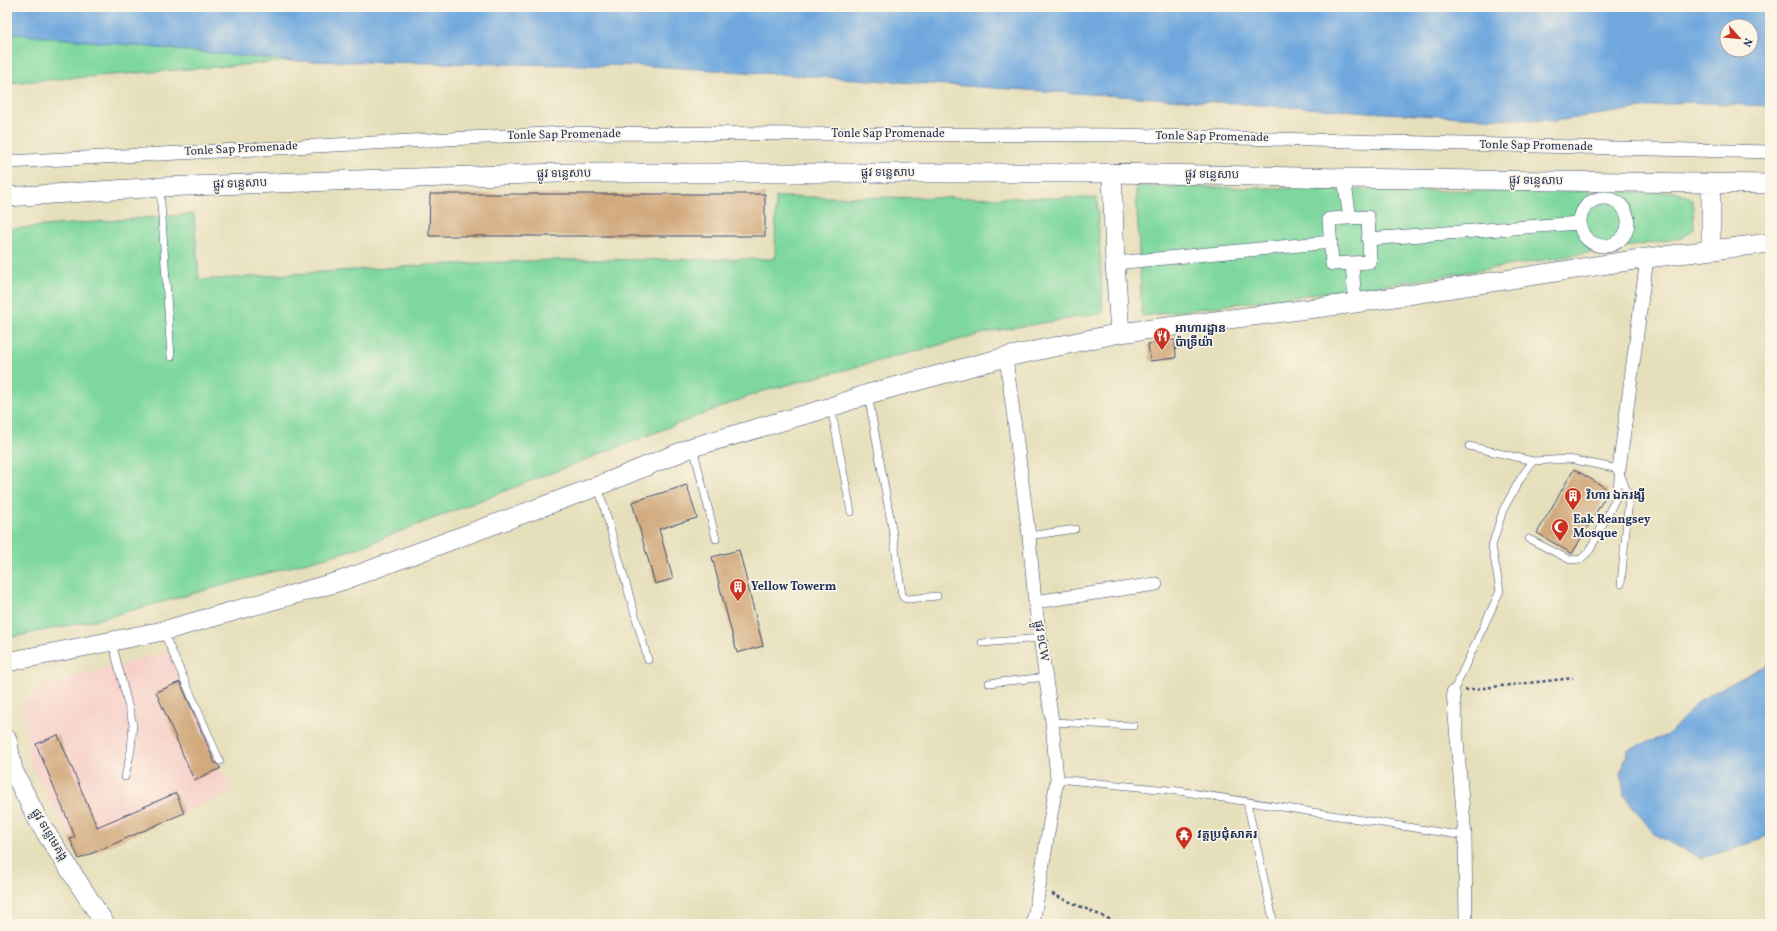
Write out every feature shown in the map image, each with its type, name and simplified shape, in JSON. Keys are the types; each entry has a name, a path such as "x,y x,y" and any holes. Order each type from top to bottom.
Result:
{"street":[{"name":"Tonle Sap Promenade","path":"7,162 565,133 1120,135 1770,152"},
{"name":"ផ្លូវ ទន្លេសាប","path":"7,197 160,187 558,173 1112,172 1344,178 1604,190 1711,184 1770,184"},
{"path":"1112,172 1115,263 1120,333"},
{"path":"1344,178 1350,218"},
{"path":"1711,184 1711,250"},
{"path":"1604,190 1622,206 1628,221 1625,232 1620,239 1606,245 1595,244 1587,239 1580,228 1579,223 1584,208 1604,190"},
{"path":"1350,218 1368,218 1370,262 1332,264 1330,219 1350,218"},
{"path":"1368,239 1579,223"},
{"path":"1115,263 1331,242"},
{"path":"7,662 163,631 341,581 598,486 693,447 831,407 868,394 1006,357 1120,333 1355,303 1647,258 1770,243"},
{"path":"1606,245 1609,265"},
{"path":"1619,469 1647,258"},
{"path":"1352,263 1355,303"},
{"name":"ផ្លូវ ១CW","path":"1006,357 1029,536 1035,602 1047,677 1057,779 1032,924"},
{"path":"1035,602 1156,584"},
{"path":"1453,692 1465,836 1466,924"},
{"name":"ផ្លូវ ទន្លេមេគង្គ","path":"7,739 10,771 40,822 105,924"}],"lane":[{"path":"160,187 170,357"},
{"path":"868,394 892,528 902,594 904,598 909,599 937,596"},
{"path":"831,407 851,512"},
{"path":"1469,446 1533,461 1570,459 1619,469"},
{"path":"693,447 716,539"},
{"path":"1453,692 1500,591 1492,546 1503,510 1522,476 1533,461"},
{"path":"1529,539 1570,560 1581,559 1590,550 1616,498 1619,469"},
{"path":"1619,469 1629,497 1621,584"},
{"path":"598,486 648,660"},
{"path":"1029,536 1075,529"},
{"path":"163,631 220,761"},
{"path":"982,643 1040,638"},
{"path":"112,642 133,724 131,750 125,778"},
{"path":"989,683 1047,677"},
{"path":"1052,722 1134,726"},
{"path":"1057,779 1179,791 1465,836"},
{"path":"1247,802 1274,924"}],"path":[{"path":"1453,692 1573,678"},
{"path":"1038,888 1109,919 1114,924"}],"shaded area":[{"path":"171,651 232,792 79,859 30,761 23,703 44,685"}],"green space":[{"path":"7,33 293,61 7,83"},
{"path":"1136,186 1383,190 1677,192 1693,199 1694,229 1682,238 1399,283 1142,316"},
{"path":"776,197 1097,198 1103,313 993,331 760,392 355,549 100,619 7,638 7,229 194,214 199,280 431,265 556,260 775,259"}],"water":[{"path":"7,7 1770,7 1770,106 1683,102 1555,121 1417,115 651,66 293,61 7,33"},
{"path":"1770,663 1770,835 1736,848 1701,858 1655,835 1624,795 1621,775 1628,749 1668,735 1700,700"}],"building":[{"path":"430,194 765,194 765,236 429,236"},
{"name":"អាហារដ្ឋាន ប៉ាទ្រីយ៉ា","path":"1175,340 1176,358 1150,361 1148,344"},
{"name":"វិហារ ឯករង្សី","path":"1574,469 1609,490 1572,554 1537,533"},
{"path":"687,485 697,518 659,529 673,579 655,584 632,502"},
{"name":"Yellow Towerm","path":"739,550 763,646 737,653 712,557"},
{"path":"180,682 215,763 221,768 194,780 156,692"},
{"path":"58,735 97,827 176,793 184,813 79,859 70,839 75,837 36,744"}],"place":[{"name":"អាហារដ្ឋាន ប៉ាទ្រីយ៉ា","path":"1162,351"},
{"name":"វិហារ ឯករង្សី","path":"1573,511"},
{"name":"Eak Reangsey Mosque","path":"1560,542"},
{"name":"Yellow Towerm","path":"738,602"},
{"name":"វត្តប្រជុំសាគរ","path":"1184,850"}]}
